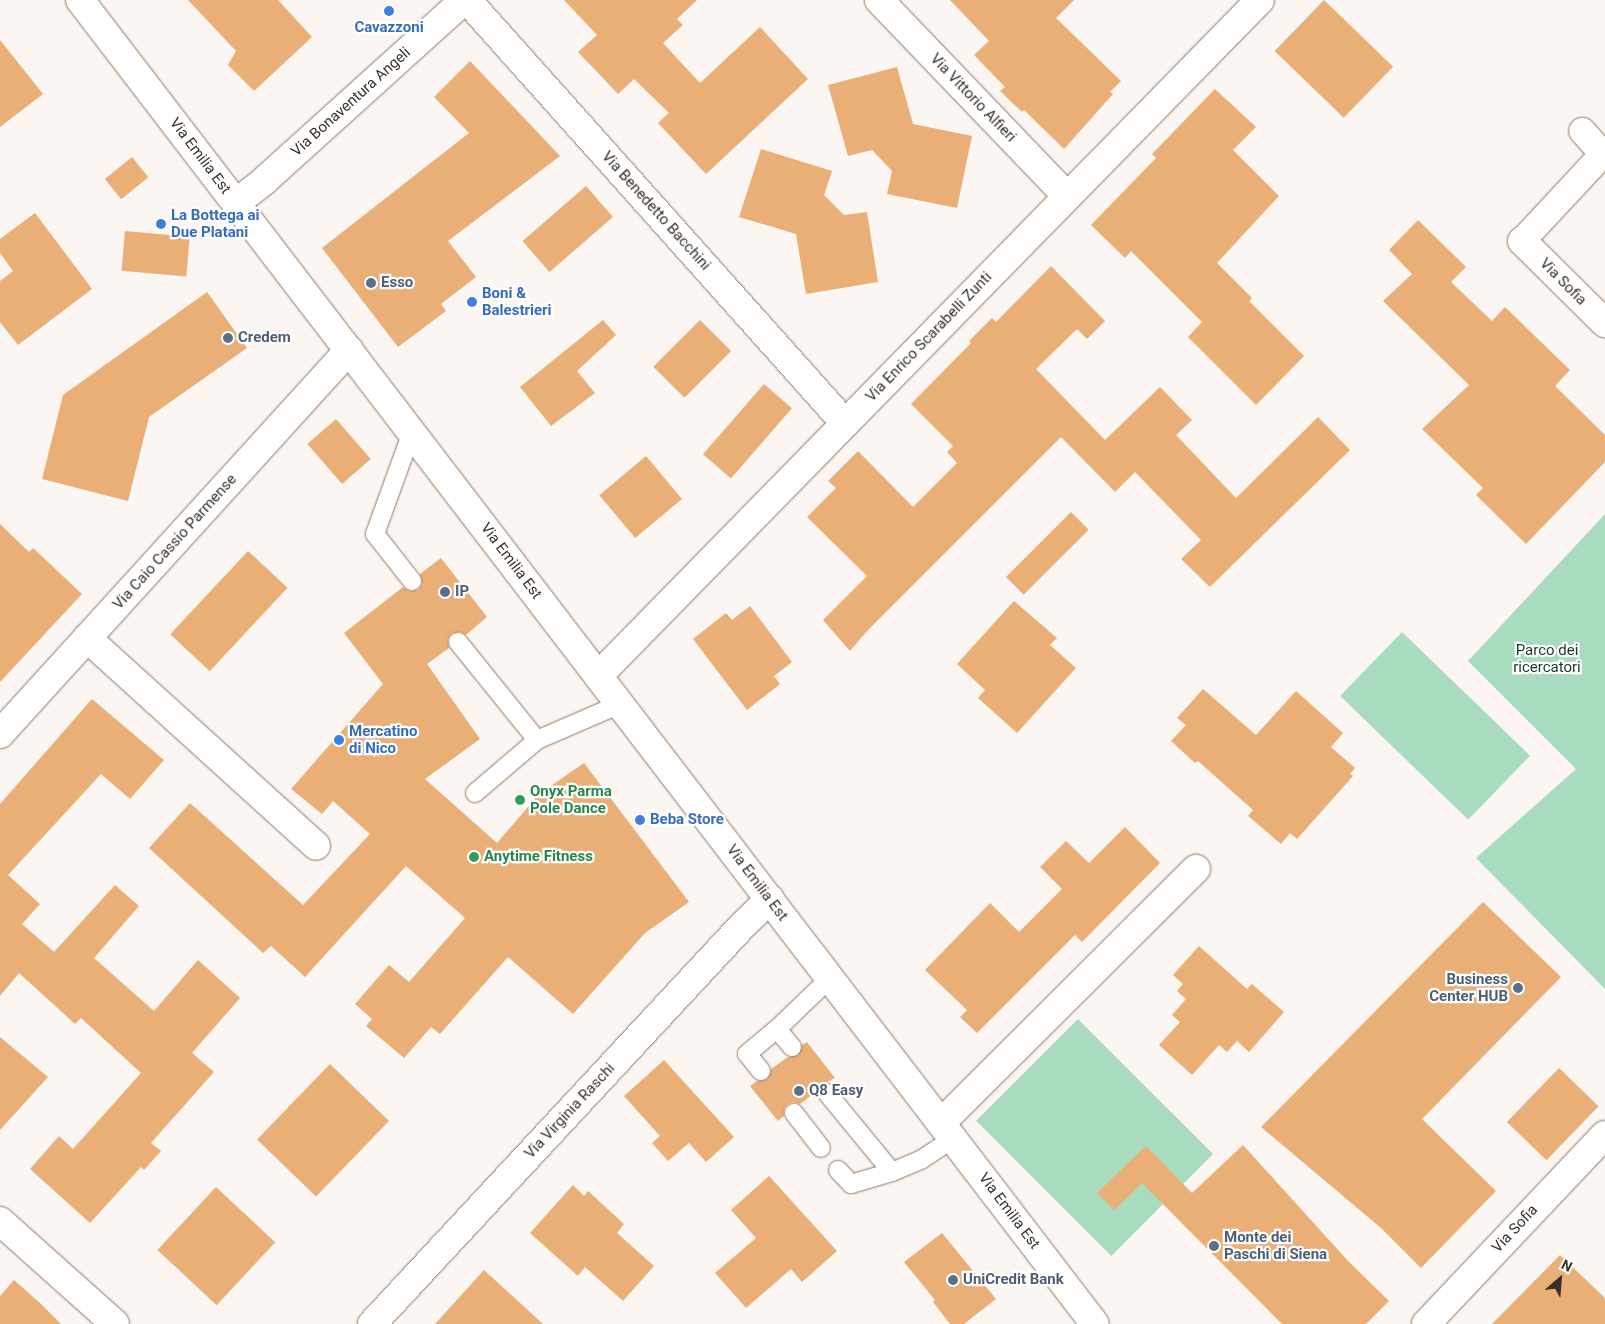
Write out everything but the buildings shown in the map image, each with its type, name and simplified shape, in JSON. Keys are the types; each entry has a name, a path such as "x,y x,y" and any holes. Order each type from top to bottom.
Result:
{"street":[{"name":"Via Emilia Est","path":"80,0 947,1131 1089,1321"},
{"name":"Via Bonaventura Angeli","path":"236,203 265,180 466,0"},
{"name":"Via Benedetto Bacchini","path":"466,0 845,423"},
{"name":"Via Vittorio Alfieri","path":"878,0 1067,196"},
{"name":"Via Enrico Scarabelli Zunti","path":"598,676 1260,0"},
{"path":"1522,241 1604,154 1582,131"},
{"name":"Via Sofia","path":"1522,241 1605,323"},
{"name":"Via Caio Cassio Parmense","path":"5,717 87,638 349,350"},
{"path":"87,638 316,846"},
{"path":"947,1131 1196,869"},
{"name":"Via Virginia Raschi","path":"372,1324 742,926 770,900"},
{"name":"Via Sofia","path":"1426,1324 1605,1135"},
{"path":"0,1220 115,1324"}],"lane":[{"path":"412,432 375,534 412,581"},
{"path":"458,642 537,740"},
{"path":"475,793 537,740 620,704"},
{"path":"761,1071 747,1054 777,1029 830,978"},
{"path":"777,1029 792,1046"},
{"path":"827,1092 892,1172"},
{"path":"794,1113 821,1148"},
{"path":"838,1170 851,1184 892,1172 922,1159 947,1131"}],"green space":[{"name":"Parco dei ricercatori","path":"1605,514 1605,989 1476,858 1576,769 1468,661"},
{"path":"1402,632 1530,756 1468,820 1340,696"},
{"path":"1078,1019 1213,1154 1111,1256 976,1121"}],"place":[{"name":"Cavazzoni","path":"389,11"},
{"name":"La Bottega ai Due Platani","path":"161,224"},
{"name":"Esso","path":"371,283"},
{"name":"Boni & Balestrieri","path":"472,302"},
{"name":"Credem","path":"228,338"},
{"name":"IP","path":"445,592"},
{"name":"Mercatino di Nico","path":"339,740"},
{"name":"Onyx Parma Pole Dance","path":"520,800"},
{"name":"Beba Store","path":"640,820"},
{"name":"Anytime Fitness","path":"474,857"},
{"name":"Business Center HUB","path":"1518,988"},
{"name":"Q8 Easy","path":"799,1091"},
{"name":"Monte dei Paschi di Siena","path":"1214,1246"},
{"name":"UniCredit Bank","path":"953,1280"}]}
